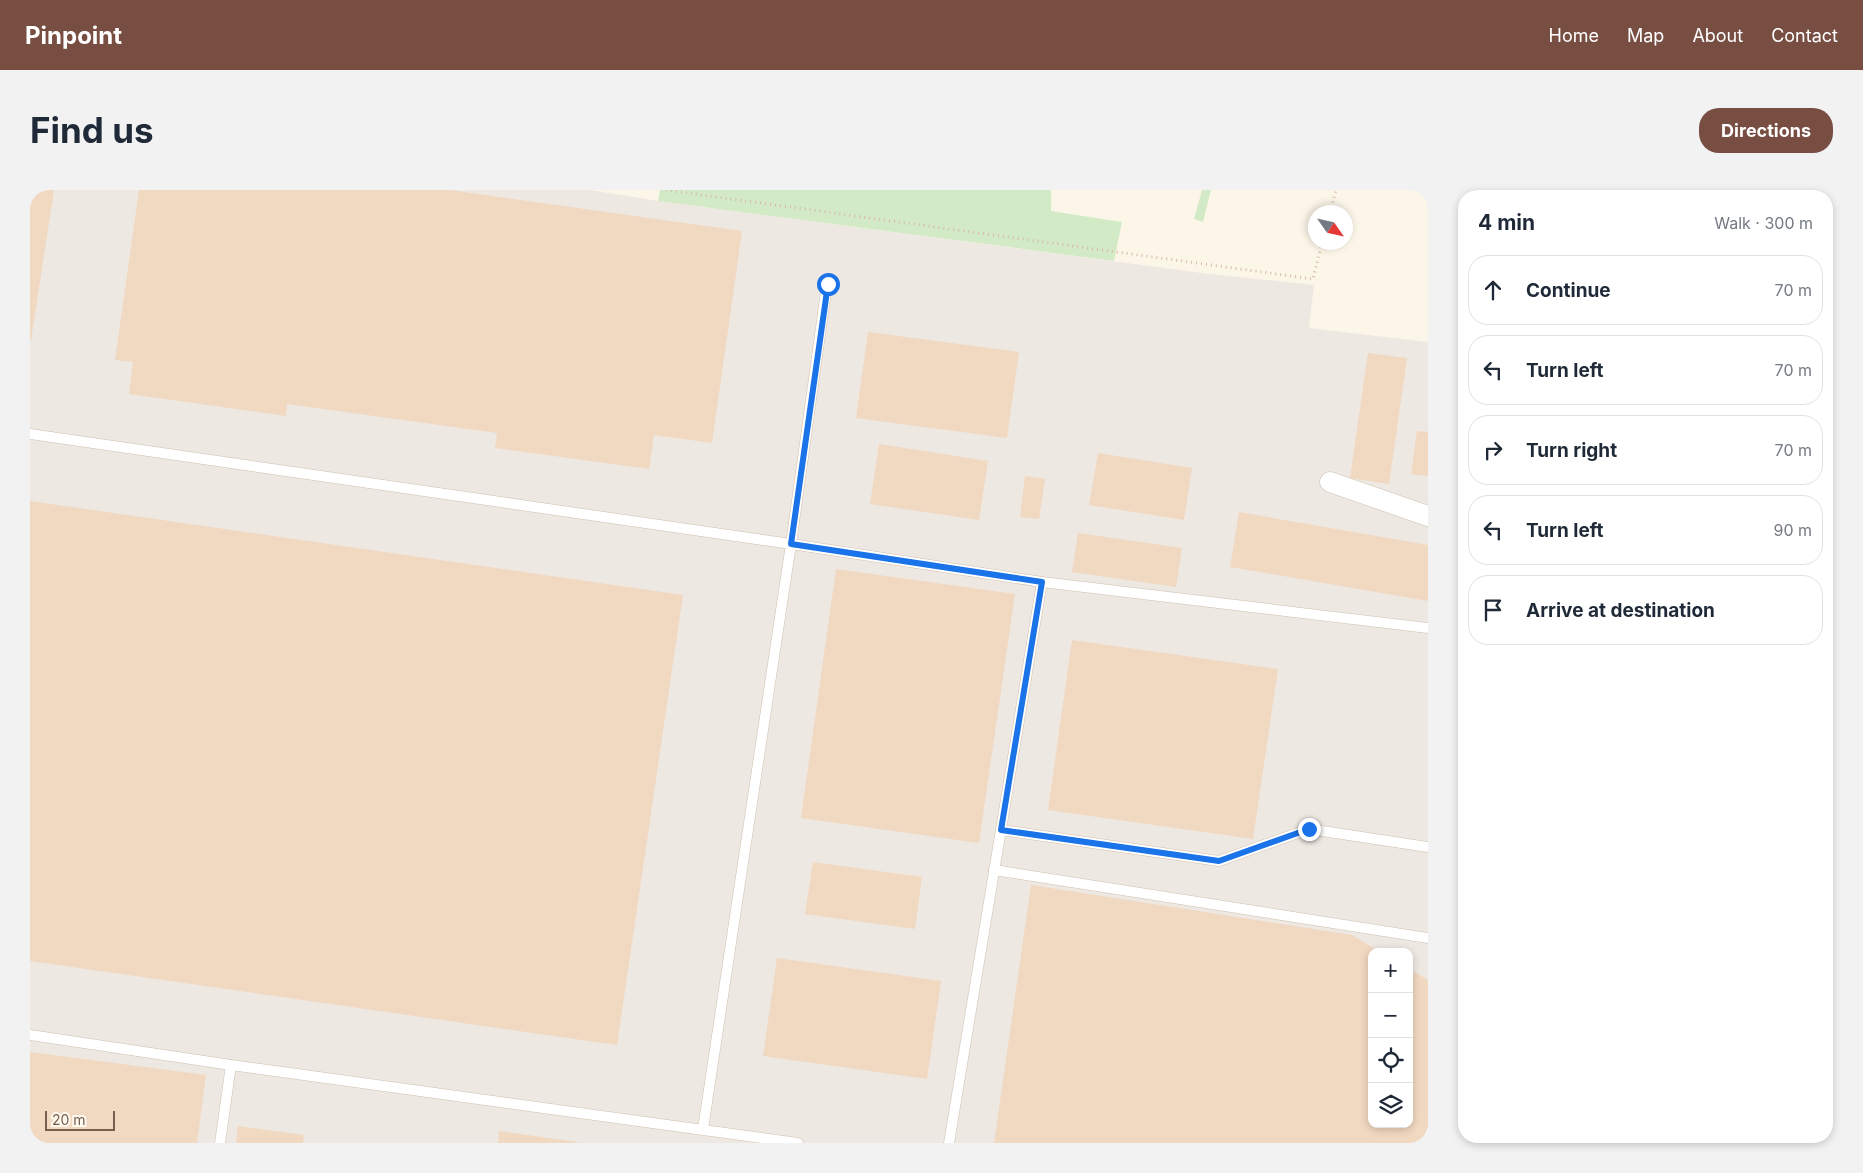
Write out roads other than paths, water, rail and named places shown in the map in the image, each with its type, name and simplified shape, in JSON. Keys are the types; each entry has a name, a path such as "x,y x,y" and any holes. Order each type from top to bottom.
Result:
{"street":[{"path":"1330,482 1428,516"}],"lane":[{"path":"703,1129 828,284"},
{"path":"30,434 1042,582 1428,628"},
{"path":"949,1143 1042,582"},
{"path":"1001,830 1219,861 1309,829 1428,847"},
{"path":"994,870 1428,938"},
{"path":"30,1035 231,1065 798,1143"},
{"path":"220,1143 231,1065"}]}
